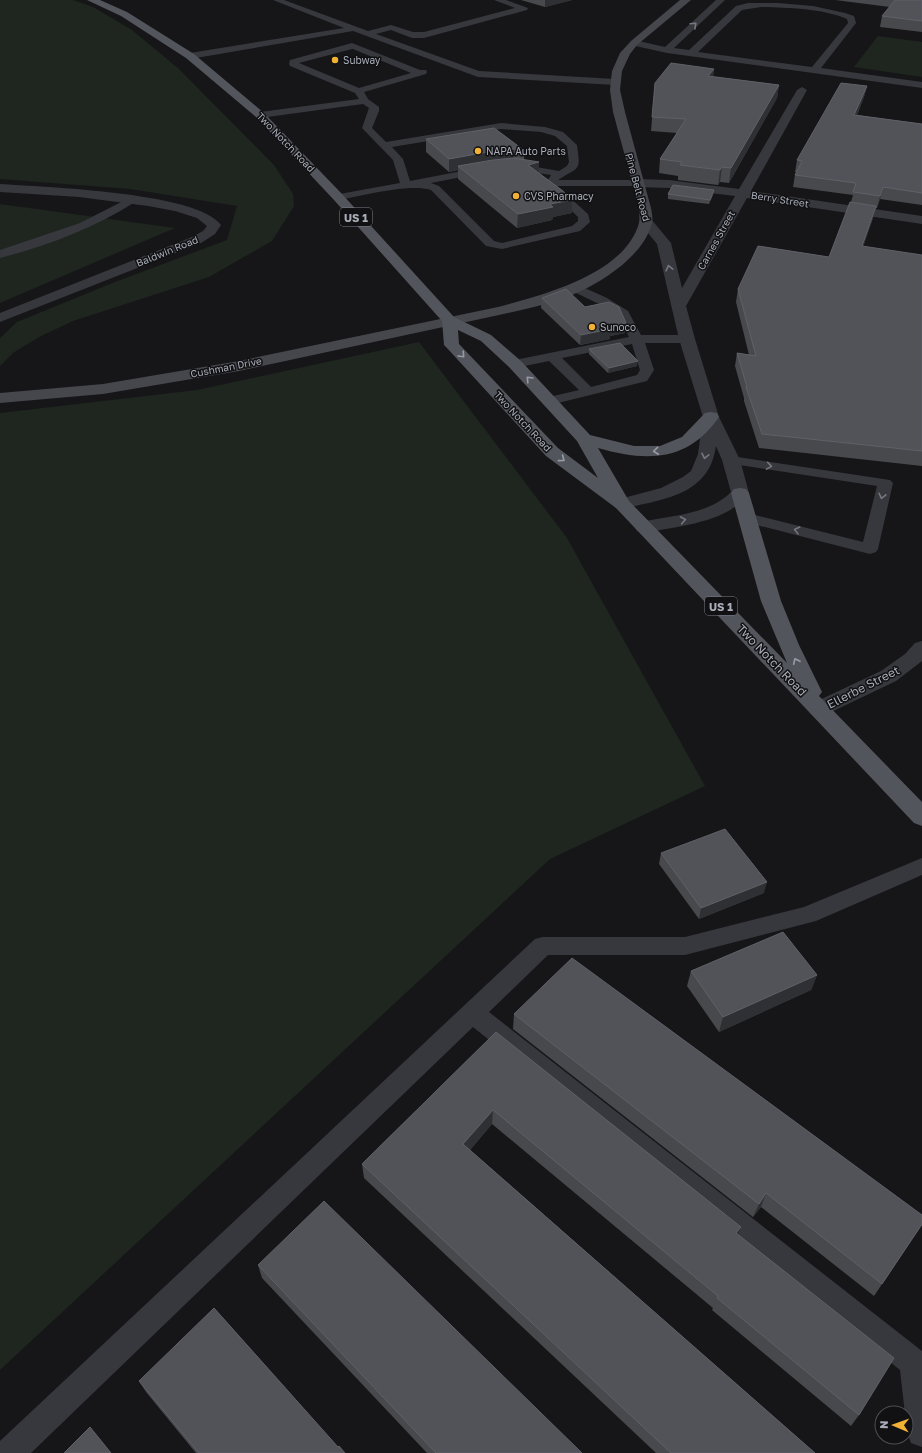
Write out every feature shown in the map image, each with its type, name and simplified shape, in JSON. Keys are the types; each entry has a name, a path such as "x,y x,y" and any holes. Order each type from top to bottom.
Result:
{"main road":[{"name":"Two Notch Road","path":"92,0 124,14 190,56 260,115 338,197 449,320 486,338 515,364 550,401 584,439 622,504"},
{"name":"Two Notch Road","path":"449,320 452,345 552,452 622,504 922,817"},
{"path":"584,439 626,450 649,452 664,450 684,444 711,417"},
{"path":"740,493 771,601 789,645 819,709"}],"street":[{"name":"Pine Belt Road","path":"686,0 634,43 625,53 615,82 619,112 645,208 646,222 664,243 687,339 711,417 731,460 740,493"},
{"name":"Carnes Street","path":"679,306 802,90"},
{"name":"Berry Street","path":"637,183 669,184 742,193 922,220"},
{"name":"Baldwin Road","path":"0,188 131,200 182,209 203,215 211,220 214,225 213,230 208,234 189,243 0,318"},
{"name":"Cushman Drive","path":"0,398 103,389 239,366 449,320 499,311 534,302 576,288 611,267 624,257 639,239 646,222"},
{"name":"Pine Belt Road","path":"622,504 669,491 682,485 698,474 703,467 706,456 711,417"},
{"path":"644,527 712,513 729,504 740,493"},
{"name":"Ellerbe Street","path":"819,709 894,673 910,662 922,648"}],"lane":[{"path":"277,0 351,29 449,65 478,74 615,82"},
{"path":"366,34 391,27 412,34 424,35 524,8 498,0"},
{"path":"668,50 721,0"},
{"path":"691,54 739,8 746,5 778,5 838,13 851,18 852,23 814,71"},
{"path":"190,56 351,29"},
{"path":"634,43 691,54 922,85"},
{"path":"406,185 398,158 367,128 374,112 374,107 365,101 358,91 293,64 293,62 352,46 419,73"},
{"path":"358,91 449,65"},
{"path":"260,115 365,101"},
{"path":"384,145 501,126 542,129 559,134 572,145 574,162 572,168 555,177 552,183"},
{"path":"338,197 497,167 514,166 532,168 560,174"},
{"path":"552,183 637,183"},
{"path":"406,185 423,184 435,188 490,244 502,246 576,230 584,222 584,216 556,192 552,183"},
{"path":"0,254 82,226 115,211 131,200"},
{"path":"550,401 642,378 647,370 637,339 624,314 603,301 576,288"},
{"path":"515,364 637,339 687,339"},
{"path":"552,356 588,391"},
{"path":"731,460 885,483 870,549 747,518"},
{"path":"9,1453 543,946 685,946 808,915 922,866"},
{"path":"472,1013 913,1362 922,1432"}],"shaded area":[{"path":"0,0 73,0 93,7 132,30 179,69 274,165 293,194 294,206 272,241 209,277 73,321 39,337 13,353 0,366 0,338 17,322 115,282 227,240 237,206 130,189 0,179"},
{"path":"878,36 922,42 922,77 854,67"},
{"path":"0,204 175,228 0,303"},
{"path":"419,342 567,538 705,786 550,859 0,1370 0,413 197,390"}],"building":[{"path":"895,0 922,0 922,21 882,16"},
{"path":"671,63 714,69 708,76 779,85 731,168 722,167 720,170 680,165 682,162 660,159 686,119 652,117 655,83"},
{"path":"841,83 867,86 854,115 922,124 922,193 883,187 880,196 853,192 856,183 795,175 802,161 797,160"},
{"path":"494,128 525,151 514,149 493,151 449,159 426,139"},
{"path":"514,158 539,162 528,165 563,191 572,200 550,204 553,207 518,214 458,166"},
{"path":"673,185 714,190 710,200 668,194"},
{"path":"850,202 876,206 862,246 922,255 922,451 762,434 746,387 737,353 756,356 738,289 758,246 829,257"},
{"path":"566,289 585,307 609,302 619,307 626,323 608,327 610,329 581,335 542,298"},
{"path":"620,343 638,361 609,368 589,349"},
{"path":"725,829 767,882 701,908 661,853"},
{"path":"783,932 817,975 723,1017 691,971"},
{"path":"572,958 922,1215 922,1224 882,1284 766,1193 759,1204 514,1014"},
{"path":"496,1032 741,1227 736,1233 894,1358 859,1415 493,1110 463,1144 815,1453 671,1453 362,1164"},
{"path":"324,1201 582,1453 436,1453 258,1265"},
{"path":"214,1308 345,1453 199,1453 139,1381"},
{"path":"90,1427 111,1453 64,1453"}],"place":[{"name":"Subway","path":"335,60"},
{"name":"NAPA Auto Parts","path":"478,151"},
{"name":"CVS Pharmacy","path":"516,196"},
{"name":"Sunoco","path":"592,327"}]}
